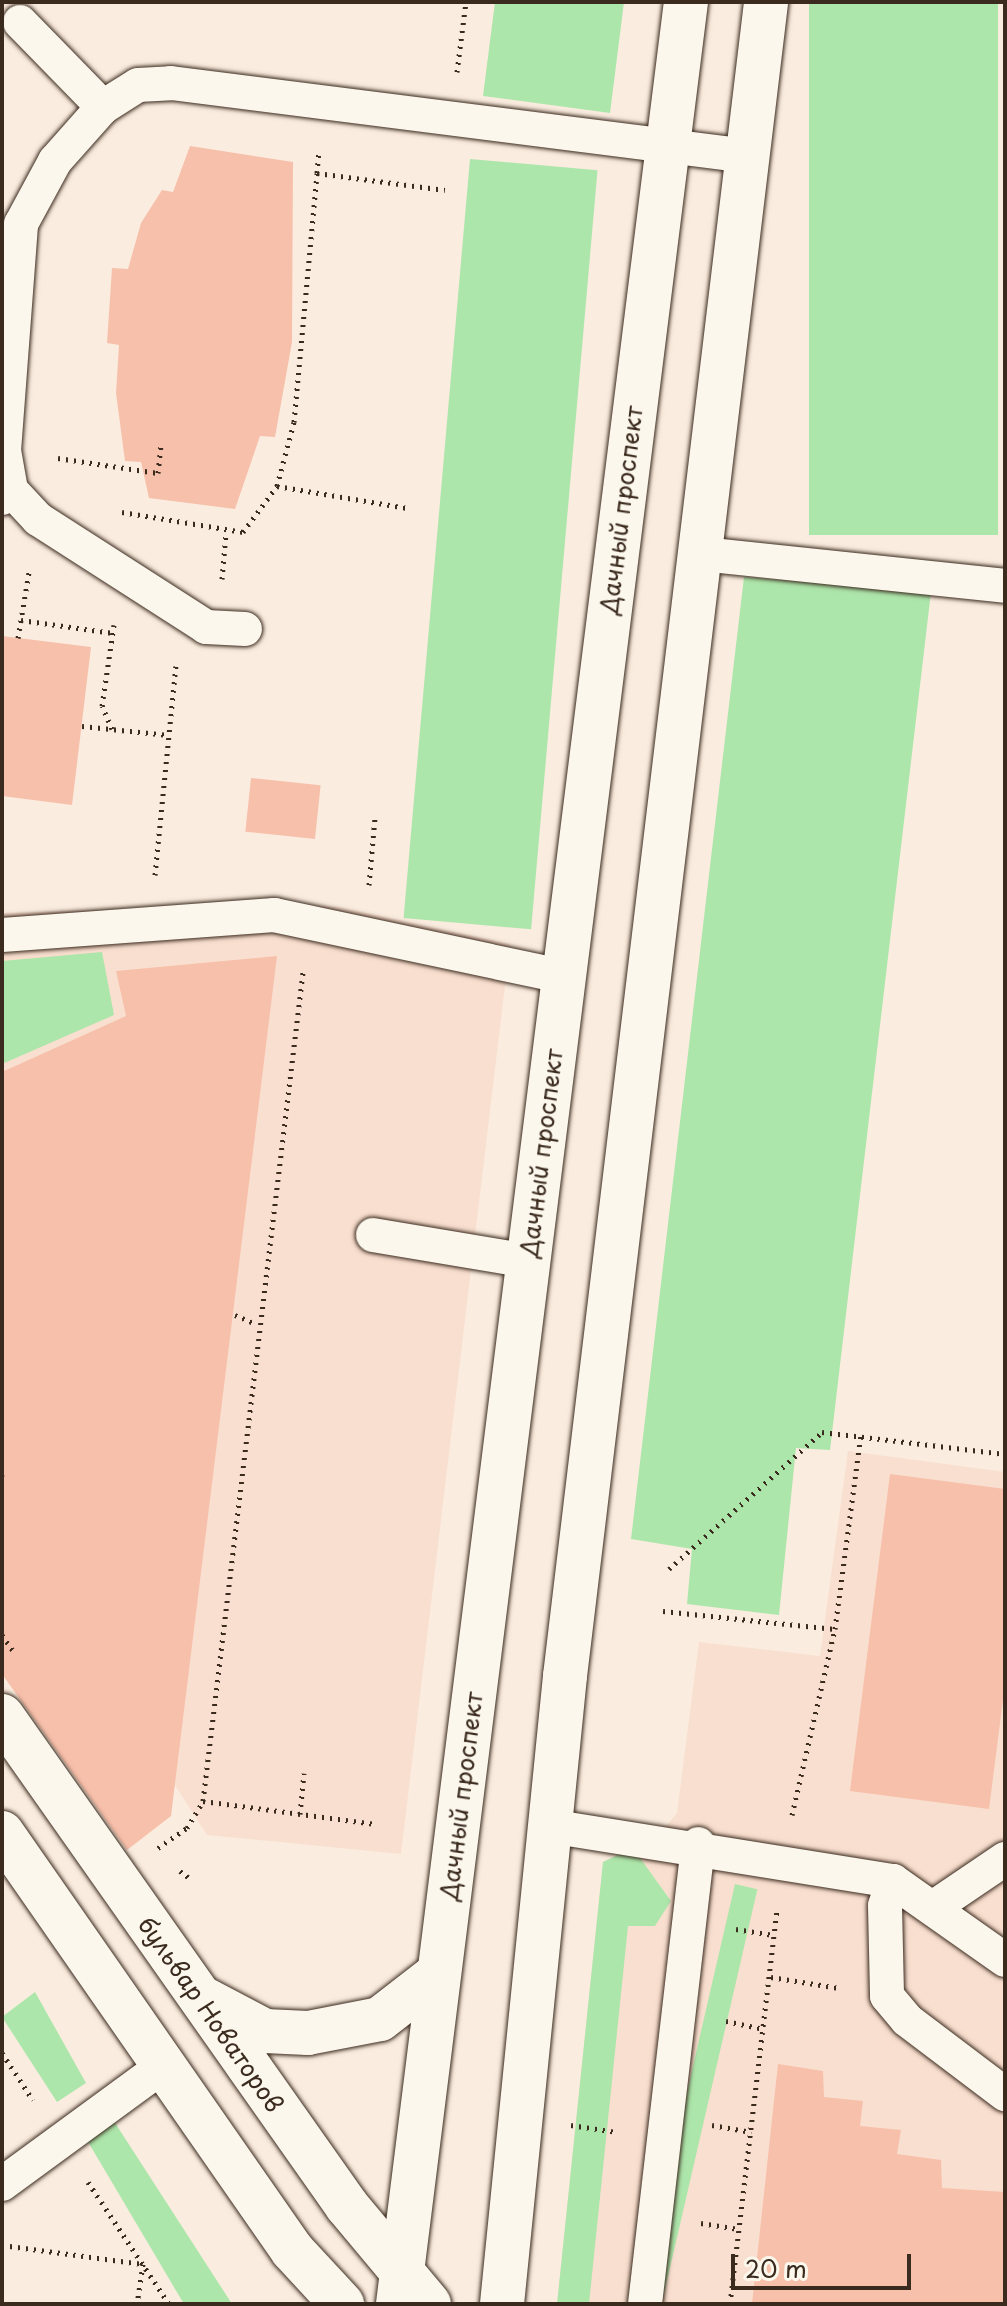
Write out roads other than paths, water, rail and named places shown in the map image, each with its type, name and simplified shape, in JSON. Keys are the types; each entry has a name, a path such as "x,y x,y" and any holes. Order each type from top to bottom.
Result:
{"main road":[{"name":"Дачный проспект","path":"410,2293 438,1974 561,976 686,2"},
{"path":"502,2304 549,1826 766,2"},
{"name":"бульвар Новаторов","path":"2,1716 410,2293"},
{"path":"2,1833 292,2250 342,2304"},
{"path":"198,1996 265,2031 308,2033 380,2019 438,1974"}],"lane":[{"path":"17,20 103,107"},
{"path":"245,629 206,627 38,519 6,494 4,451 21,224 55,161 103,107 138,85 171,83 748,156"},
{"path":"702,554 1005,586"},
{"path":"2,935 274,915 561,976"},
{"path":"373,1235 528,1261"},
{"path":"549,1826 698,1844 893,1881 1005,1960"},
{"path":"645,2304 698,1844"},
{"path":"934,1907 1005,1859"},
{"path":"893,1881 885,1906 887,1996 907,2020 1005,2094"},
{"path":"2,2184 162,2067"}]}
